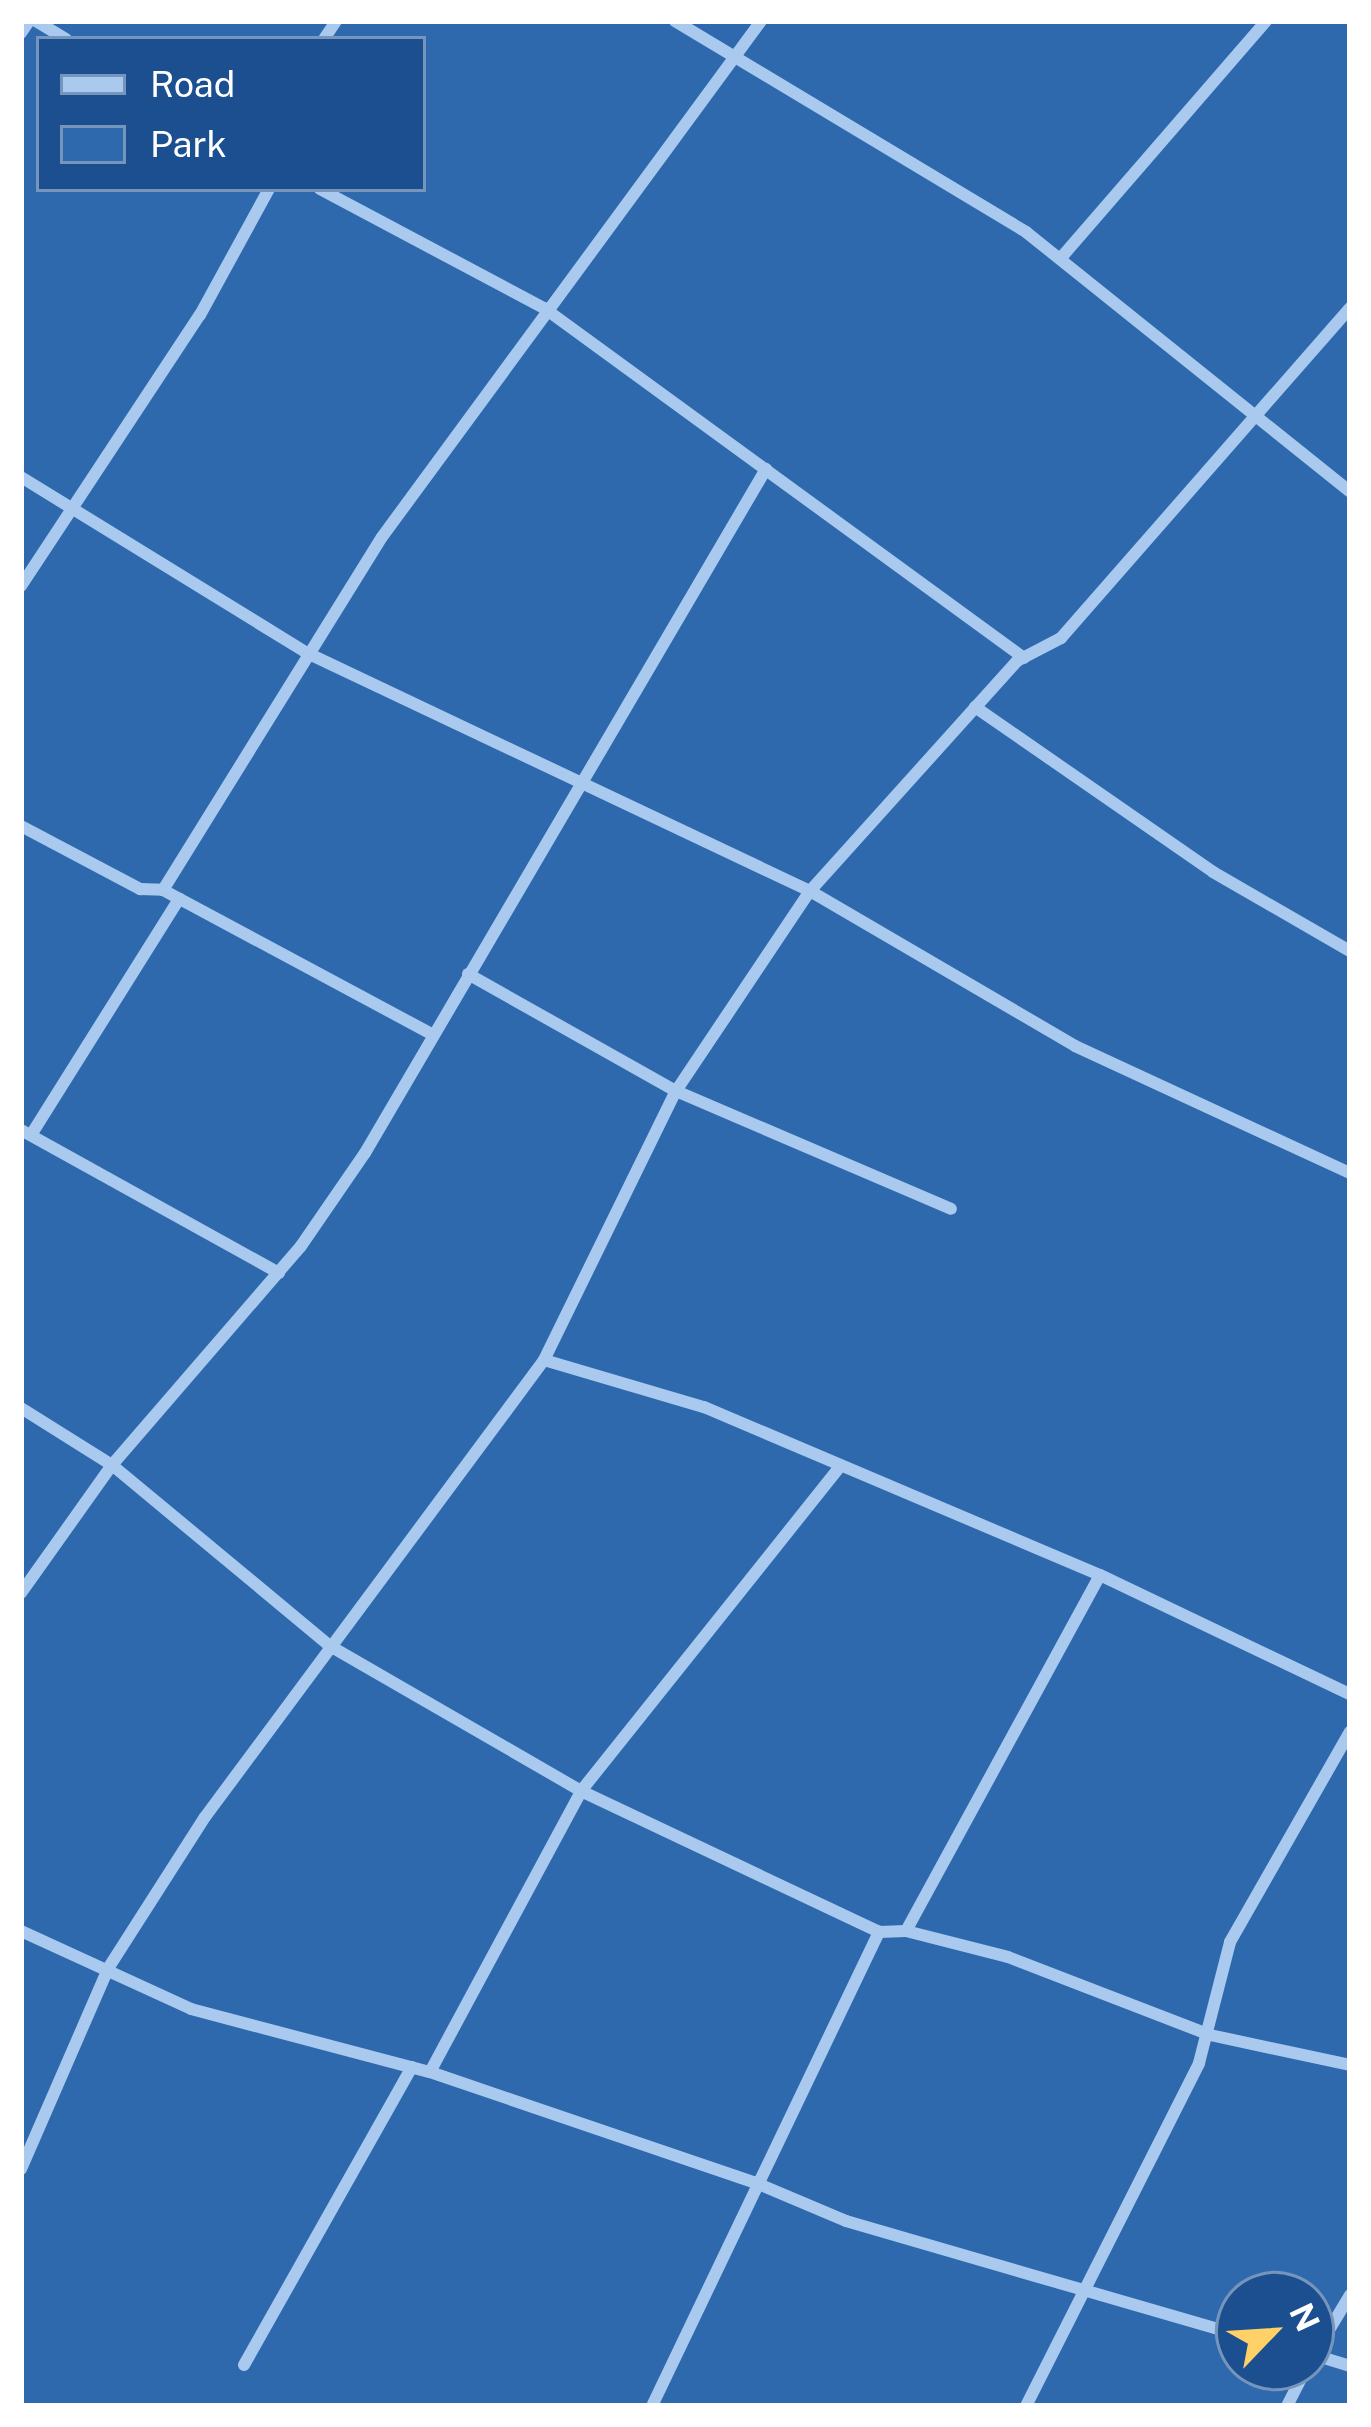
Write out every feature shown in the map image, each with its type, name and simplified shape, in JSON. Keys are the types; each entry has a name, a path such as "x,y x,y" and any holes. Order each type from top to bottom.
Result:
{"street":[{"path":"21,33 33,21 60,36"},
{"path":"675,21 736,52 1060,259 1350,492"},
{"path":"163,890 305,652 544,308 760,21"},
{"path":"1060,259 1266,21"},
{"path":"21,586 68,505 200,315 267,192"},
{"path":"326,192 544,308 1024,658"},
{"path":"21,2169 109,1967 205,1817 544,1360 676,1091 810,891 975,707 1024,658 1060,638 1350,308"},
{"path":"21,1593 112,1465 279,1273 365,1153 766,469"},
{"path":"21,477 305,652 581,778 810,891 1076,1046 1350,1173"},
{"path":"975,707 1213,872 1350,951"},
{"path":"21,826 140,889 163,890 432,1034"},
{"path":"178,899 26,1133 279,1273"},
{"path":"468,974 676,1091 951,1209"},
{"path":"544,1360 704,1407 838,1469 1100,1575 1350,1694"},
{"path":"21,1408 112,1465 330,1646 581,1791 879,1933 906,1930 1008,1957 1210,2035 1350,2065"},
{"path":"430,2072 581,1791 838,1469"},
{"path":"906,1930 1100,1575"},
{"path":"1027,2406 1210,2035 1230,1942 1350,1732"},
{"path":"21,1931 109,1967 191,2009 430,2072 754,2182 846,2221 1215,2330"},
{"path":"652,2406 754,2182 879,1933"},
{"path":"244,2365 412,2067"}],"green space":[{"path":"21,21 1350,21 1350,2406 21,2406"}]}
